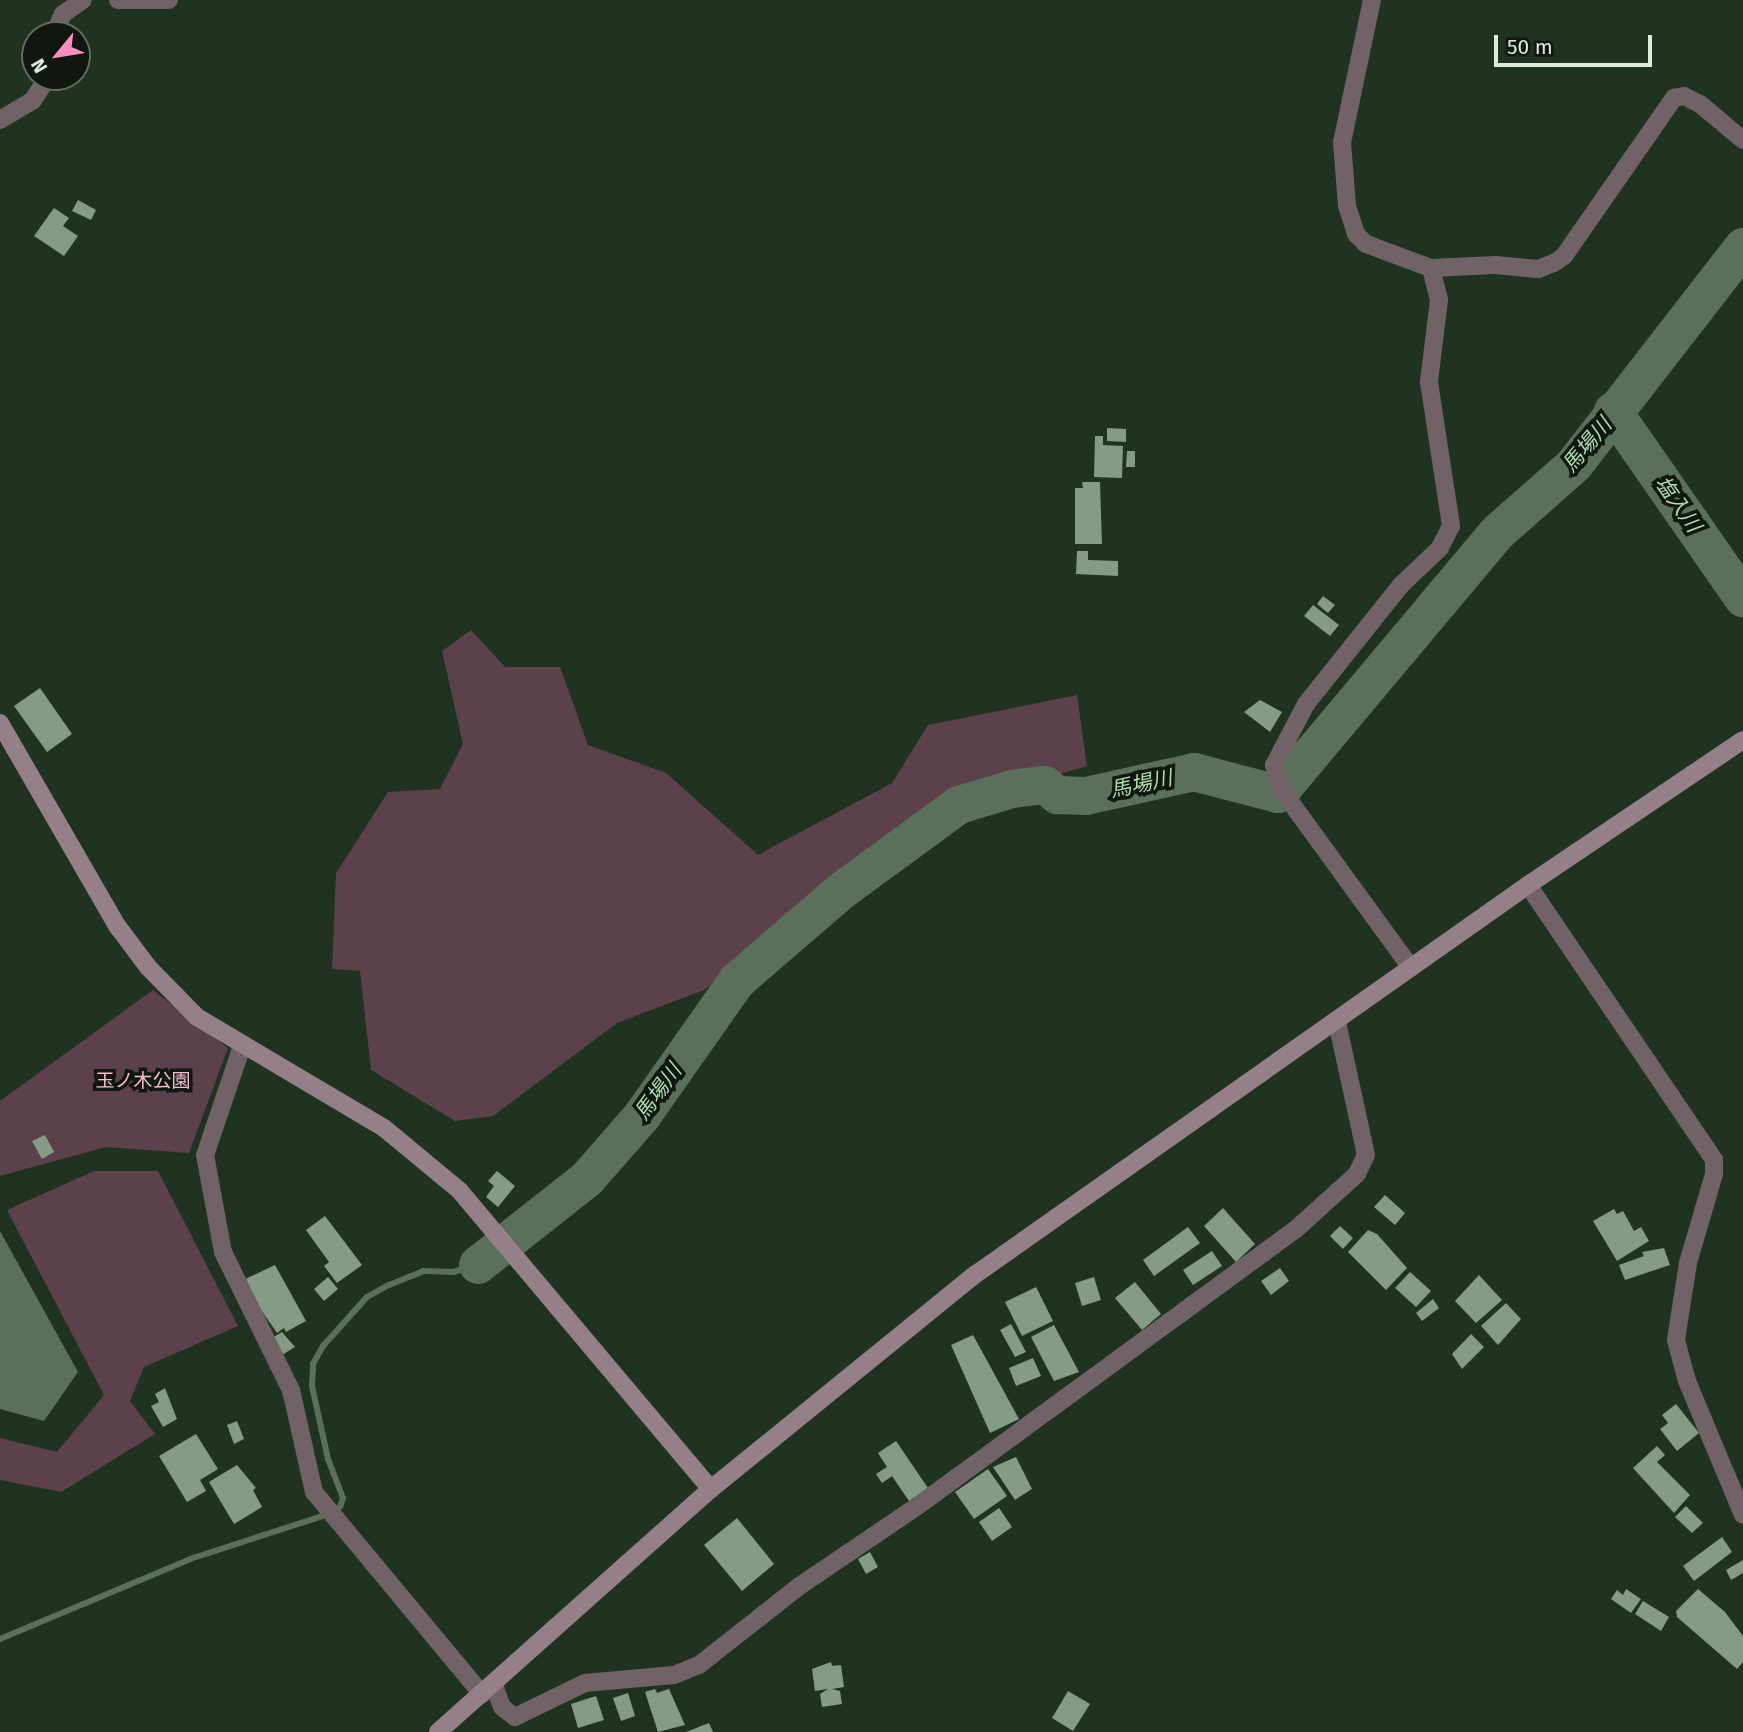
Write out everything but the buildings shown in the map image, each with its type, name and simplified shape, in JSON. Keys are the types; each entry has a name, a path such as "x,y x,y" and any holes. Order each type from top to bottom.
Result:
{"street":[{"path":"60,21 63,14 83,0"},
{"path":"118,0 169,0"},
{"path":"1372,0 1342,142 1348,215 1366,244 1431,268 1495,265 1538,269 1554,263 1675,98 1684,96 1700,104 1743,140"},
{"path":"0,120 33,100 39,91"},
{"path":"1411,968 1281,789 1273,765 1306,705 1401,585 1440,548 1451,526 1429,382 1439,300 1431,268"},
{"path":"0,723 117,927 148,967 197,1017 384,1128 458,1190 711,1489"},
{"path":"438,1732 711,1489 976,1274 1528,885 1743,740"},
{"path":"1528,885 1714,1160 1714,1174 1688,1263 1676,1340 1687,1381 1743,1515"},
{"path":"242,1046 205,1155 223,1252 291,1390 314,1492 502,1707 515,1717 585,1683 674,1675 699,1665 798,1587 919,1505 1295,1230 1357,1174 1366,1155 1337,1022"}],"green space":[{"path":"471,630 505,667 560,667 588,745 666,773 758,855 892,783 928,725 1077,695 1087,766 941,809 802,905 704,990 617,1023 493,1116 455,1121 371,1070 360,971 332,969 336,873 388,792 440,789 463,744 442,651"},
{"name":"玉ノ木公園","path":"153,990 228,1048 189,1153 106,1147 0,1176 0,1101"},
{"path":"94,1171 158,1171 238,1326 144,1367 130,1401 155,1434 61,1492 0,1480 0,1438 57,1452 104,1395 7,1210"}],"shaded area":[{"path":"0,1231 78,1372 44,1421 0,1409"}],"waterway":[{"name":"馬場川","path":"478,1265 587,1179 642,1116 737,981 840,892 959,805 1012,789 1045,785 1057,795 1086,796 1194,772 1278,794 1498,532 1574,465 1743,247"},
{"name":"塩入川","path":"1613,411 1743,598"},
{"path":"340,1507 343,1498 328,1459 312,1386 313,1364 323,1346 367,1297 389,1285 423,1271 453,1272 478,1265"},
{"path":"0,1639 190,1559 322,1516"}]}
